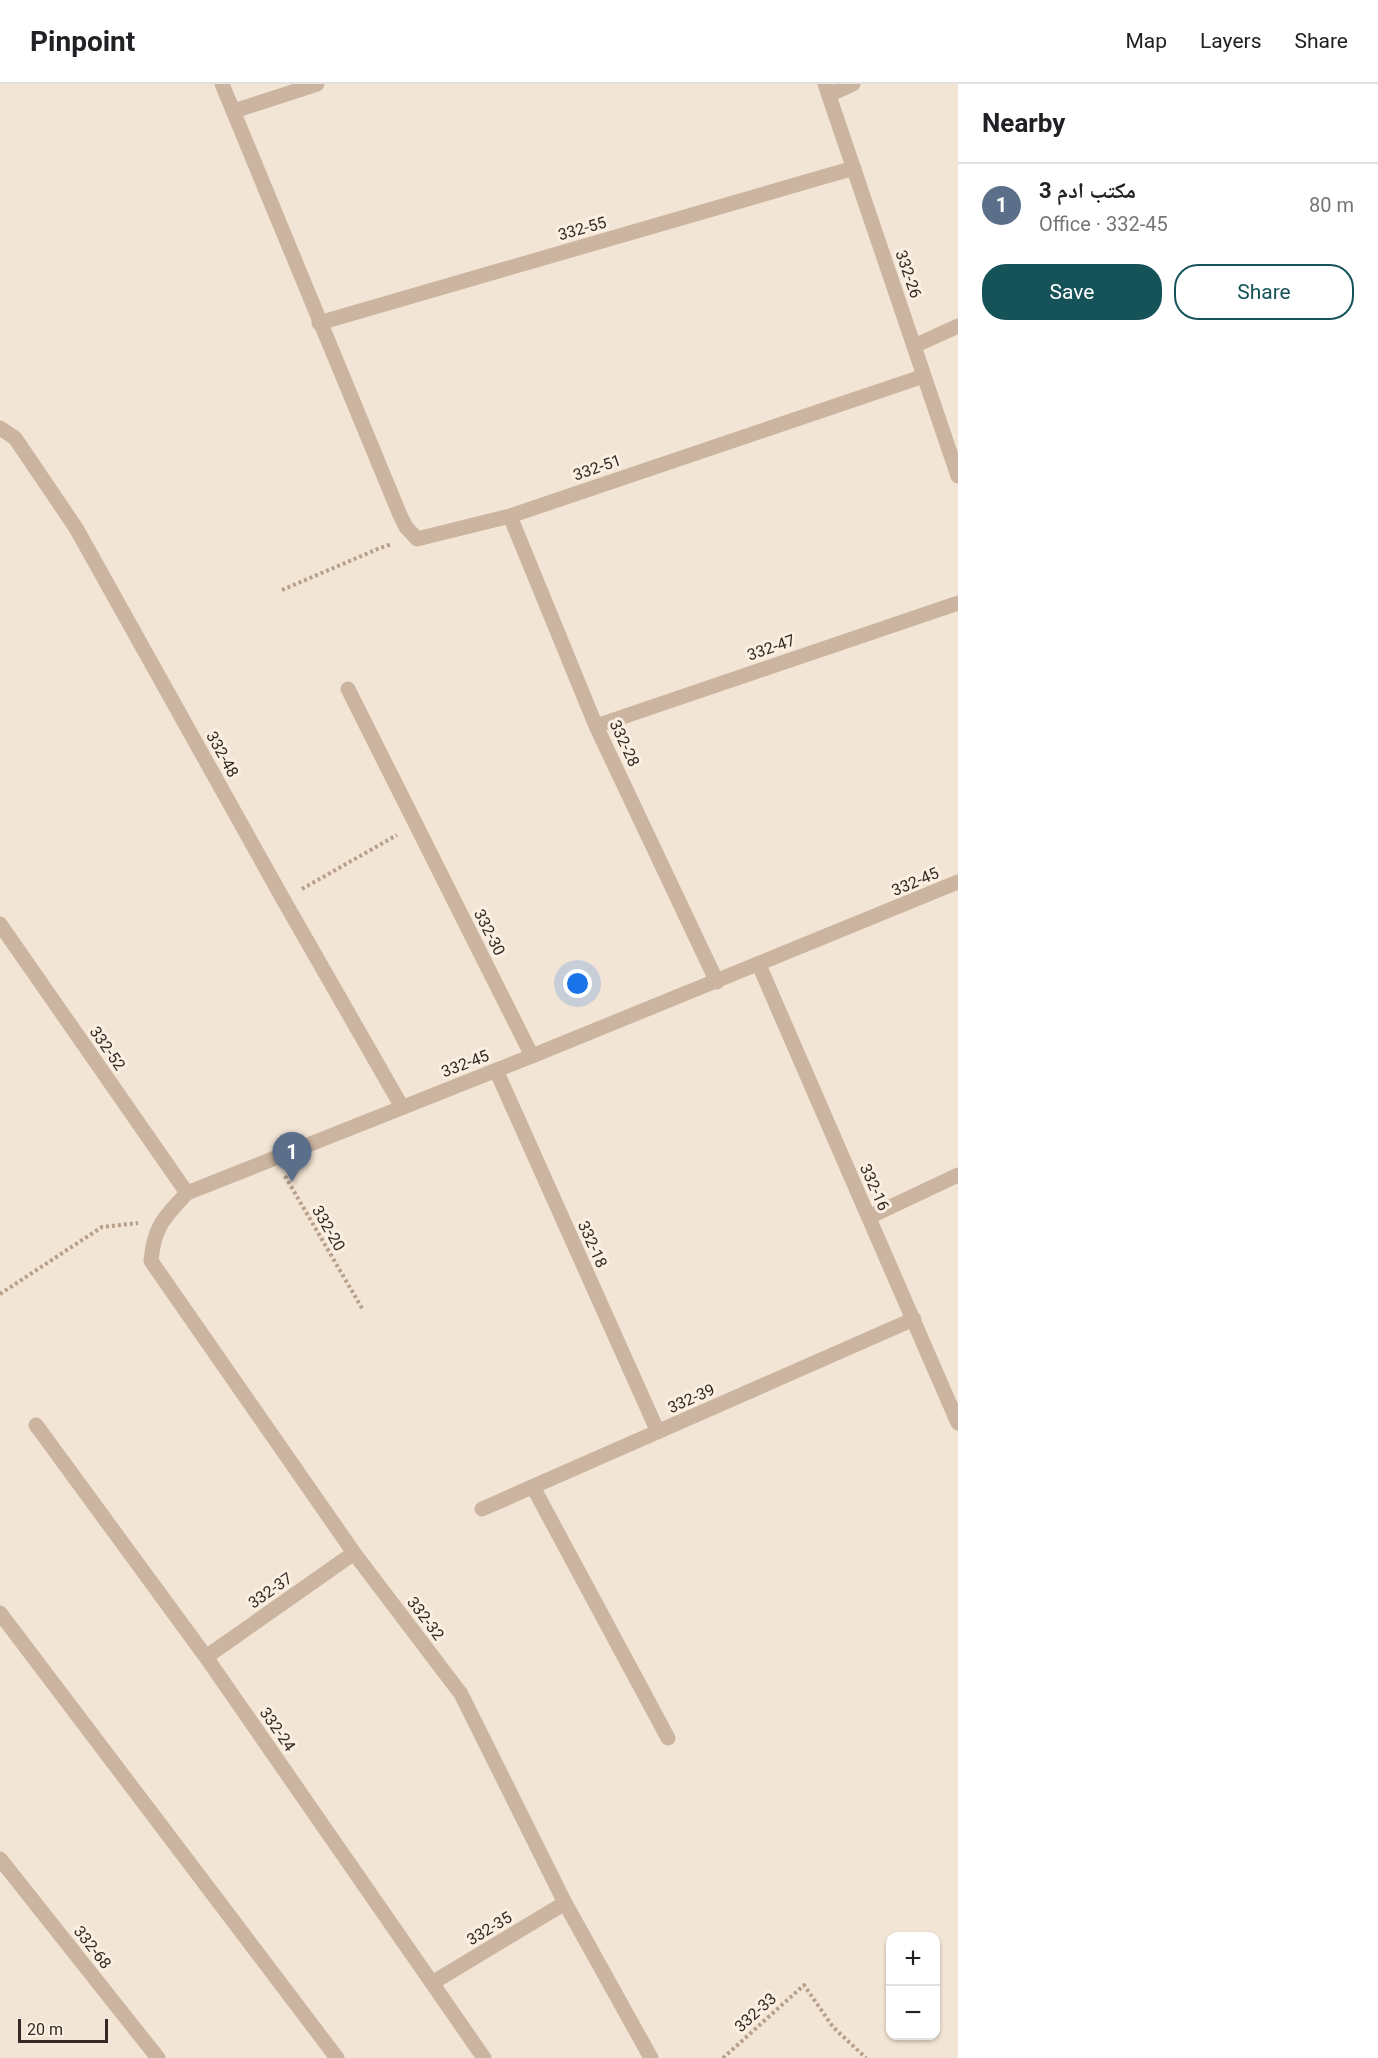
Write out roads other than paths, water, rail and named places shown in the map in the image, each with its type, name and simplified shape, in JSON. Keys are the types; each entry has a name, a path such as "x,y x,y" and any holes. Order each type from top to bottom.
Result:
{"street":[{"path":"222,84 319,323"},
{"path":"234,111 317,84"},
{"path":"827,89 853,84"},
{"name":"332-26","path":"827,89 958,476"},
{"name":"332-55","path":"319,323 854,168"},
{"name":"332-51","path":"319,323 400,515 406,527 417,539 510,516 924,376"},
{"path":"914,346 958,326"},
{"name":"332-48","path":"0,428 15,438 76,528 402,1107"},
{"name":"332-28","path":"510,516 596,726 717,982"},
{"name":"332-47","path":"596,726 958,603"},
{"name":"332-30","path":"348,689 532,1056"},
{"name":"332-45","path":"161,1221 187,1193 717,982 958,882"},
{"name":"332-52","path":"0,924 187,1193"},
{"name":"332-16","path":"759,965 958,1423"},
{"name":"332-18","path":"496,1070 658,1432"},
{"path":"869,1218 958,1175"},
{"name":"332-32","path":"161,1221 152,1243 151,1261 354,1553 461,1694 566,1903 651,2058"},
{"name":"332-39","path":"482,1509 914,1319"},
{"name":"332-24","path":"36,1425 206,1657 484,2058"},
{"path":"533,1486 668,1738"},
{"name":"332-37","path":"206,1657 354,1553"},
{"path":"0,1613 337,2058"},
{"name":"332-68","path":"0,1859 158,2058"},
{"name":"332-35","path":"432,1983 566,1903"}],"place":[{"name":"مكتب ادم 3","path":"292,1182"}]}
